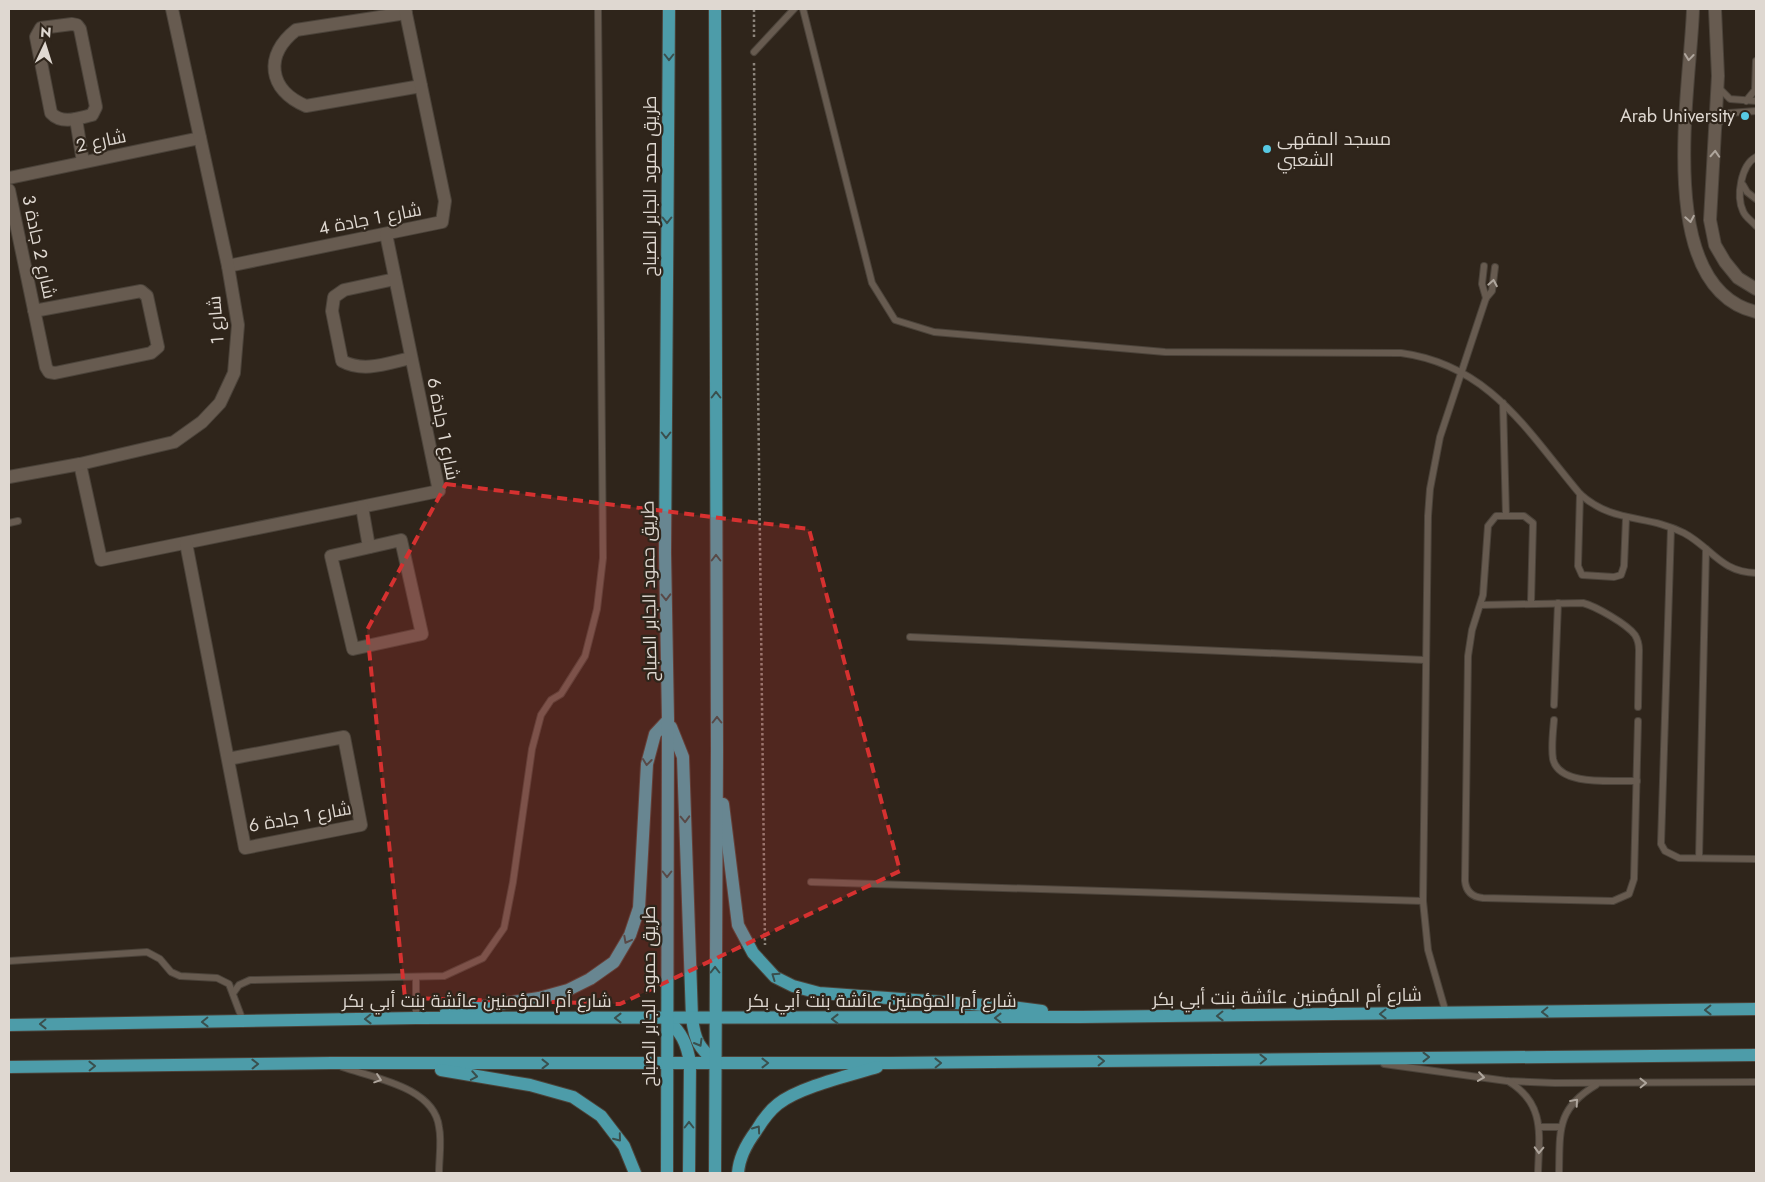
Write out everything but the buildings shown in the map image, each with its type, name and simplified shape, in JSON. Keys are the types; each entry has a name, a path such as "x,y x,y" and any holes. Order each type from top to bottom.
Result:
{"main road":[{"name":"طريق حمود الجابر الصباح","path":"666,1173 668,720 665,543 669,9"},
{"path":"714,1173 717,750 715,9"},
{"path":"416,1018 477,1006 539,998 568,990 590,979 614,962 630,935 639,908 647,764 655,734 668,720 683,757 692,1018 699,1046 716,1063"},
{"path":"717,750 738,924 753,953 775,977 792,986 820,993 1011,1006 1081,1018"},
{"name":"شارع أم المؤمنين عائشة بنت أبي بكر","path":"9,1025 416,1018 1081,1018 1756,1009"},
{"path":"666,1018 680,1032 688,1048 690,1063 689,1173"},
{"path":"9,1067 332,1063 890,1063 1756,1055"},
{"path":"738,1173 748,1142 765,1118 779,1103 820,1084 890,1063"},
{"path":"409,1064 530,1085 573,1097 601,1116 624,1146 635,1173"}],"street":[{"name":"شارع 1","path":"9,476 80,464 174,442 202,422 220,403 234,373 238,325 228,266 200,138 175,9"},
{"path":"1693,9 1684,126 1685,176 1692,232 1699,261 1717,288 1731,302 1756,312"},
{"path":"1715,9 1718,87 1710,220 1715,245 1724,262 1738,278 1756,289"},
{"name":"شارع 1 جادة 4","path":"228,266 442,222 445,201 406,11 296,30 284,40 277,53 275,74 281,89 291,100 306,106 421,86"},
{"path":"72,24 77,25 80,29 96,107 92,115 76,119 56,118 51,113 36,36 40,28 72,24"},
{"path":"76,119 83,162"},
{"name":"شارع 2","path":"9,178 200,138"},
{"name":"شارع 2 جادة 3","path":"9,190 34,311 46,367 49,372 55,373 152,353 158,348 147,296 141,291 34,311"},
{"name":"شارع 1 جادة 6","path":"80,464 101,560 439,491 386,234"},
{"name":"شارع 1 جادة 6","path":"395,279 344,290 334,297 332,311 342,361 353,367 367,368 412,358"},
{"path":"362,507 370,547"},
{"path":"401,540 422,634 353,650 332,556 370,547 401,540"},
{"name":"شارع 1 جادة 6","path":"186,543 228,759 246,848 361,826 344,737 228,759"}],"lane":[{"path":"234,992 239,985 250,980 444,976 483,958 504,928 513,882 532,749 541,715 551,700 561,694 584,656 597,609 603,558 598,9"},
{"path":"754,52 794,9"},
{"path":"803,9 872,283 895,320 934,332 1165,352 1401,353 1433,359 1462,371 1486,386 1503,403 1580,494 1602,510 1626,518 1671,528 1690,537 1724,565 1734,570 1756,573"},
{"path":"1746,101 1755,90 1756,61"},
{"path":"1718,87 1730,99 1756,101"},
{"path":"1716,126 1729,113 1756,111"},
{"path":"1756,157 1747,164 1742,178 1742,209 1756,226"},
{"path":"1742,178 1747,192 1756,199"},
{"path":"1484,266 1482,284 1486,298"},
{"path":"1446,1013 1428,950 1423,900 1425,660 1430,489 1440,437 1486,298 1492,291 1495,267"},
{"path":"1503,403 1506,516"},
{"path":"1580,494 1578,566 1582,575 1614,577 1624,571 1626,518"},
{"path":"1531,603 1534,523 1528,517 1496,516 1489,522 1481,605 1472,630 1468,656 1465,881 1468,891 1477,898 1613,901 1624,898 1632,890 1634,880 1638,721"},
{"path":"9,523 18,522"},
{"path":"1671,528 1660,837 1666,851 1672,855 1699,858 1756,859"},
{"path":"1699,858 1706,549"},
{"path":"1481,605 1531,603 1588,604 1629,629 1635,635 1639,650 1638,707"},
{"path":"1554,705 1558,603"},
{"path":"910,637 1425,660"},
{"path":"1554,720 1553,759 1556,766 1565,776 1578,779 1637,781"},
{"path":"811,882 1423,900"},
{"path":"9,961 147,952 160,959 171,972 180,976 217,978 229,984 234,992 243,1021"},
{"path":"416,976 416,1018"},
{"path":"1346,1058 1507,1081 1597,1084 1756,1082"},
{"path":"332,1063 408,1090 426,1100 433,1108 440,1128 439,1173"},
{"path":"1507,1081 1525,1095 1537,1115 1540,1126 1538,1173"},
{"path":"1559,1173 1560,1127 1564,1116 1578,1097 1597,1084"},
{"path":"1540,1126 1560,1127"}],"path":[{"path":"754,9 766,969"}],"highlighted area":[{"path":"446,484 809,529 900,871 620,1004 405,998 367,630"}],"place":[{"name":"Arab University","path":"1745,116"},
{"name":"مسجد المقهى الشعبي","path":"1267,149"}]}
